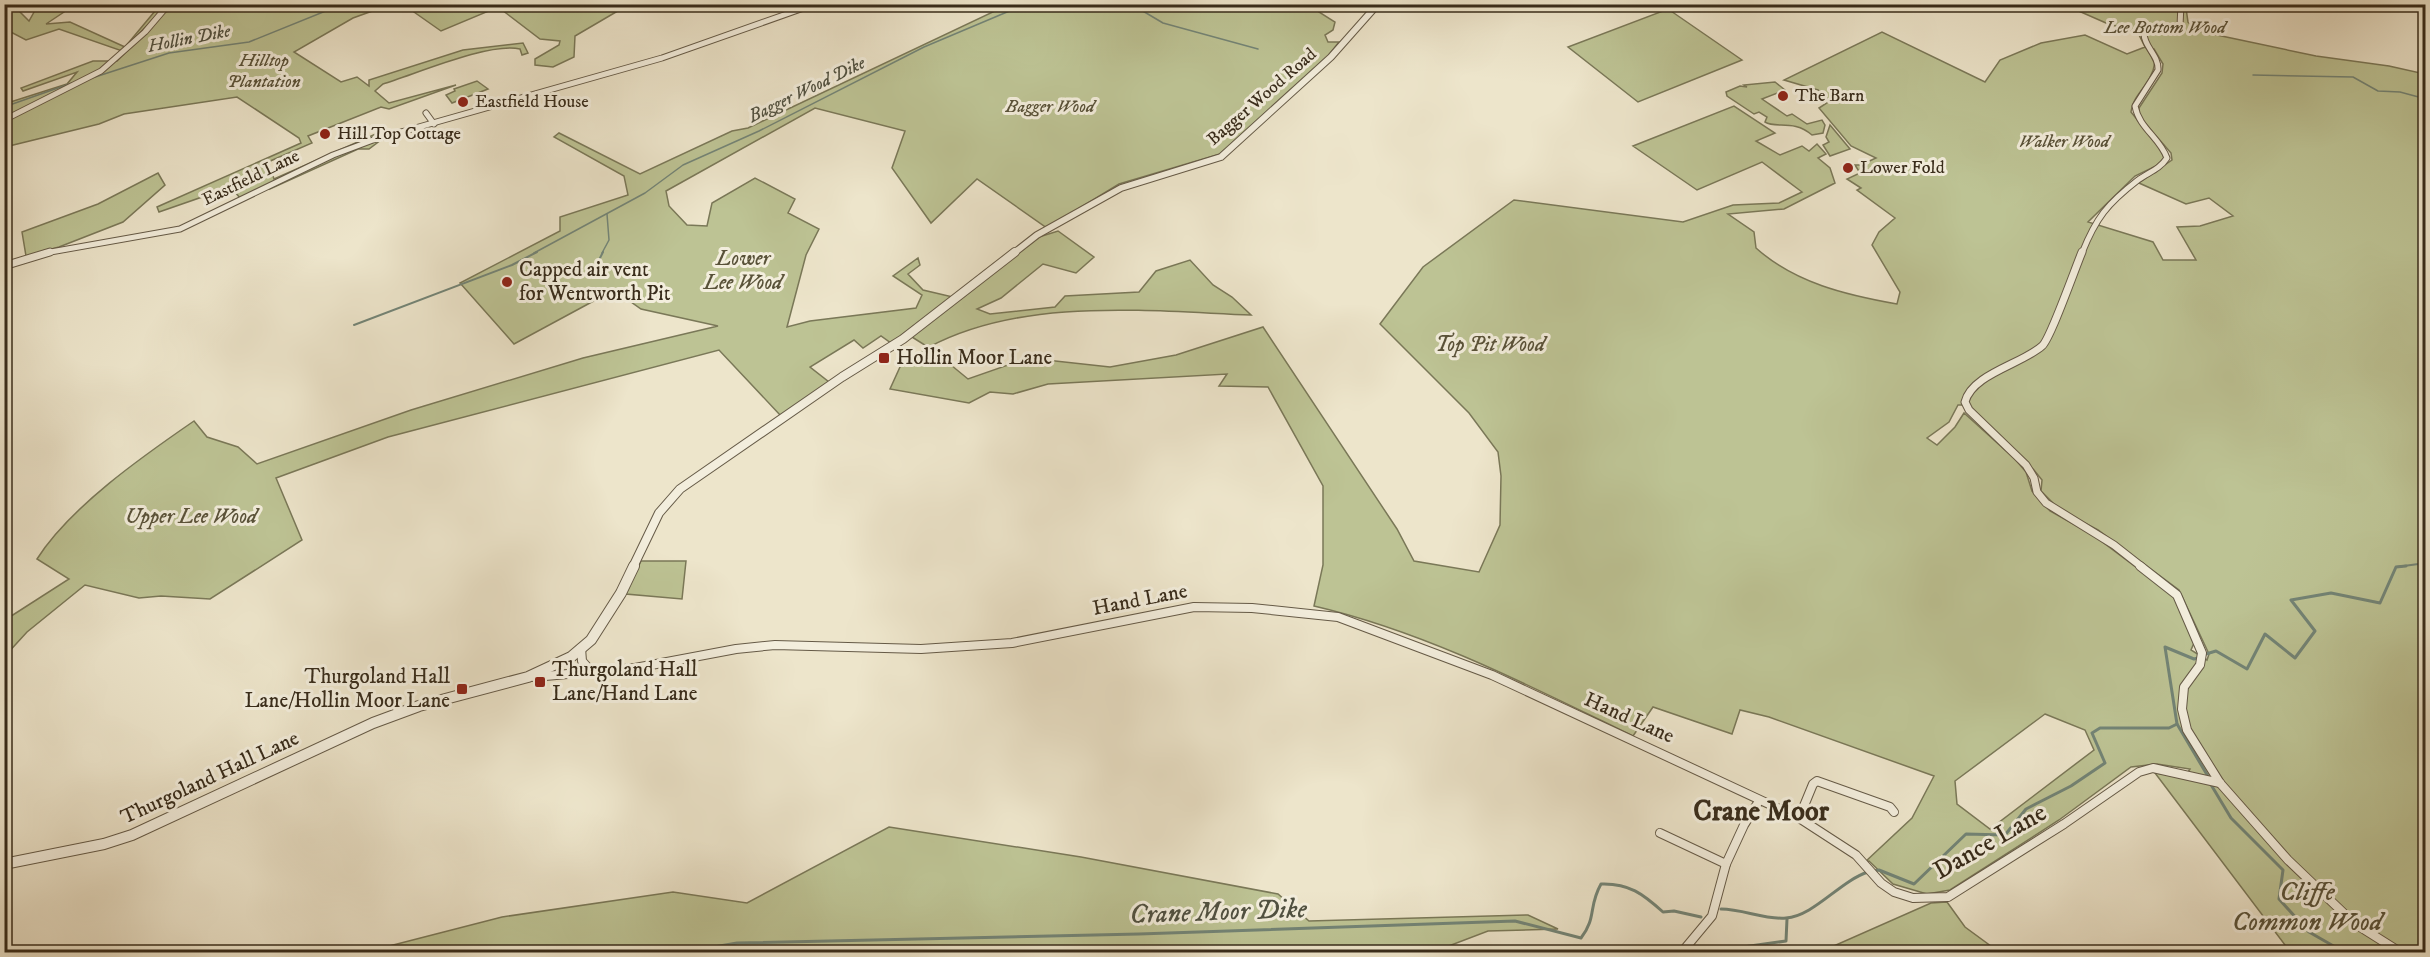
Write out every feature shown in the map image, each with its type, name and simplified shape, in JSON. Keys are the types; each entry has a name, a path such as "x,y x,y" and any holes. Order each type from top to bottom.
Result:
{"street":[{"path":"4,120 90,78 125,51 169,4"},
{"name":"Eastfield Lane","path":"4,266 59,249 180,229 333,155 373,140 662,58 815,4"},
{"name":"Bagger Wood Road","path":"581,648 591,640 621,593 659,513 680,489 842,376 903,339 1037,235 1122,188 1221,157 1331,57 1378,4"},
{"path":"2181,4 2180,26 2144,32 2143,36 2155,54 2159,68 2156,78 2135,106 2141,123 2163,148 2167,158 2161,167 2141,178 2109,203 2094,223 2044,345 1977,384 1967,394 1965,402 1968,410 2026,465 2034,478 2037,492 2046,503 2114,545 2177,595 2202,653 2200,665 2184,687 2182,710 2187,730 2218,783 2288,860 2354,923 2400,952"},
{"path":"426,113 434,124"},
{"name":"Hand Lane","path":"528,677 672,662 736,649 775,645 921,649 989,646 1194,607 1252,608 1338,617 1492,675 1685,762 1759,801"},
{"path":"581,648 582,661 591,671"},
{"path":"528,677 571,657 581,648"},
{"name":"Thurgoland Hall Lane","path":"4,864 104,844 132,835 373,723 418,706 528,677"},
{"name":"Dance Lane","path":"1759,801 1799,818 1834,838 1868,866 1876,877 1894,892 1914,897 1948,897 2064,824 2139,772 2154,768 2218,783"},
{"path":"1799,818 1813,784 1817,781 1890,807 1893,812"},
{"path":"1682,952 1712,916 1725,864 1759,801"},
{"path":"1660,833 1725,864"}],"green space":[{"name":"Hilltop Plantation","path":"257,4 389,5 353,18 294,52 341,82 357,77 369,86 369,80 463,50 523,43 528,53 522,55 520,49 490,50 452,60 383,84 375,91 389,103 456,85 389,109 381,107 308,136 312,143 268,162 274,179 378,133 403,129 385,137 369,149 358,149 270,189 271,185 240,198 231,187 159,212 157,207 301,143 299,138 237,97 124,114 99,124 5,147 4,104 67,84 77,72 23,91 21,88 93,61 117,61 165,12 199,5 226,5 231,11"},
{"path":"628,4 575,36 574,57 553,67 535,65 535,59 559,45 560,41 540,39 498,7 441,31 404,5"},
{"path":"2143,4 2186,8 2188,22 2198,31 2316,56 2389,66 2425,74 2425,952 2295,952 2285,945 2155,773 2185,777 2190,769 2157,764 2131,767 2059,820 1950,890 1927,894 1893,884 1869,861 1865,862 1912,818 1934,776 1769,717 1740,710 1732,734 1653,707 1633,736 1437,645 1356,617 1314,606 1323,565 1323,486 1268,387 1219,386 1227,374 1048,384 1013,394 990,392 969,403 890,389 900,367 928,347 912,337 921,328 915,325 891,343 881,336 863,348 854,340 810,367 829,382 781,416 719,350 388,437 276,478 302,540 210,599 161,596 139,598 85,585 27,632 5,656 5,620 69,579 37,559 51,540 68,520 109,484 194,421 207,437 238,447 257,464 411,410 583,358 718,326 641,309 614,290 514,344 460,283 560,231 560,217 628,195 624,176 554,137 559,133 640,174 732,131 748,128 995,11 998,5 1308,5 1335,22 1333,30 1325,35 1328,42 1339,42 1328,56 1220,154 1119,184 1047,228 977,179 931,223 892,168 905,131 815,108 666,191 669,206 687,225 707,226 712,203 755,178 795,199 788,213 819,229 806,255 787,327 810,321 916,308 922,295 893,276 918,258 920,265 908,274 923,290 961,299 1039,237 1058,231 1094,257 1076,273 1043,264 1001,298 977,309 990,314 1055,307 1065,296 1139,292 1156,271 1190,260 1213,285 1232,297 1251,315 1128,310 1045,314 1004,320 966,331 929,347 968,379 1028,358 1110,367 1176,355 1263,327 1397,529 1414,561 1479,572 1500,525 1501,476 1498,452 1469,413 1380,324 1423,267 1514,200 1683,222 1733,205 1779,203 1802,192 1762,162 1697,190 1633,146 1734,106 1775,133 1756,141 1780,155 1802,146 1809,151 1817,144 1826,154 1818,158 1830,168 1835,183 1784,209 1728,214 1754,232 1756,248 1787,270 1840,292 1897,304 1900,292 1872,245 1879,232 1895,218 1857,190 1861,188 1847,179 1860,173 1855,165 1861,165 1876,158 1851,146 1819,108 1830,101 1818,90 1784,80 1882,32 1985,82 2000,60 2041,43 2085,35 2127,54 2145,47 2138,33 2106,23 2074,9 2074,5","holes":["2146,48 2154,49 2163,64 2162,73 2139,108 2139,116 2171,153 2172,160 2139,183 2186,204 2209,198 2233,216 2200,226 2177,227 2196,260 2163,260 2153,242 2088,222 2135,176 2156,166 2164,158 2160,148 2131,112 2135,100 2150,77 2155,62","1958,405 1970,405 1972,411 2034,470 2042,480 2041,491 2060,510 2098,530 2179,590 2209,654 2207,660 2191,650 2194,643 2173,595 2093,535 2050,511 2032,491 2026,472 2015,459 1964,413 1955,427 1937,445 1927,438 1949,422","2045,714 2085,730 2094,750 1990,829 1957,804 1955,781"]},
{"path":"38,5 60,5 67,10 46,24 70,22 125,47 160,5 167,5 122,51 59,29 26,40 5,29 4,6 15,7 29,21"},
{"path":"1668,9 1742,60 1638,102 1568,47"},
{"path":"477,81 488,89 452,103 446,95 455,91 454,89"},
{"path":"1775,82 1785,90 1762,99 1787,116 1792,114 1807,124 1822,120 1825,125 1823,133 1812,135 1799,127 1769,124 1765,122 1767,117 1759,112 1754,114 1727,96 1726,92 1740,86 1747,87 1744,85"},
{"path":"1830,125 1850,149 1830,156 1823,145 1829,142 1826,137"},
{"path":"158,173 165,185 123,222 59,247 26,256 22,232 98,204"},
{"path":"641,561 686,561 682,599 626,594"},
{"path":"889,827 1081,857 1278,894 1309,921 1528,915 1558,929 1488,931 1433,952 366,952 502,917 673,892 747,903"},
{"path":"1947,902 1965,927 1999,952 1784,952 1827,949 1931,903"}],"waterway":[{"name":"Hollin Dike","path":"92,78 169,53 249,42 343,4"},
{"name":"Bagger Wood Dike","path":"534,253 645,193 683,165 759,131 924,47 1026,4"},
{"path":"1131,4 1163,23 1258,49"},
{"path":"2253,75 2353,77 2378,91 2400,92 2426,99"},
{"name":"Hollin Dike","path":"4,107 72,83"},
{"name":"Bagger Wood Dike","path":"602,253 609,240 607,214"},
{"name":"Bagger Wood Dike","path":"354,325 512,265 537,252"},
{"name":"Bagger Wood Dike","path":"592,274 603,252"},
{"name":"Crane Moor Dike","path":"2396,567 2426,563"},
{"name":"Crane Moor Dike","path":"2396,567 2406,566"},
{"name":"Crane Moor Dike","path":"2206,654 2216,651 2247,669 2265,634 2295,658 2315,631 2291,600 2331,593 2380,603 2396,567"},
{"name":"Crane Moor Dike","path":"2177,724 2165,647 2194,659 2198,658"},
{"name":"Crane Moor Dike","path":"1874,871 1879,870 1914,884 1966,834 2005,835 2026,809 2071,786 2105,763 2092,733 2100,728 2169,728 2177,724"},
{"path":"2177,724 2209,778"},
{"path":"2210,783 2231,818 2283,870 2279,899 2309,932 2344,952"},
{"name":"Crane Moor Dike","path":"1721,909 1778,918 1796,916 1817,905 1858,876 1868,872"},
{"name":"Crane Moor Dike","path":"685,952 737,943 1139,934 1515,921 1581,938 1589,924 1601,884 1620,885 1635,891 1663,912 1674,911 1701,917"},
{"path":"1743,947 1786,941 1787,919"}],"place":[{"name":"The Barn","path":"1783,96"},
{"name":"Eastfield House","path":"463,102"},
{"name":"Hill Top Cottage","path":"325,134"},
{"name":"Lower Fold","path":"1848,168"},
{"name":"Capped air vent for Wentworth Pit","path":"507,282"},
{"name":"Hollin Moor Lane","path":"884,358"},
{"name":"Thurgoland Hall Lane/Hand Lane","path":"540,682"},
{"name":"Thurgoland Hall Lane/Hollin Moor Lane","path":"462,689"}],"district":[{"name":"Crane Moor","path":"1761,811"}],"park label":[{"name":"Lee Bottom Wood","path":"2165,28"},
{"name":"Bagger Wood","path":"1050,107"},
{"name":"Walker Wood","path":"2064,142"},
{"name":"Lower Lee Wood","path":"743,271"},
{"name":"Top Pit Wood","path":"1490,345"},
{"name":"Upper Lee Wood","path":"191,517"},
{"name":"Cliffe Common Wood","path":"2307,907"}]}
